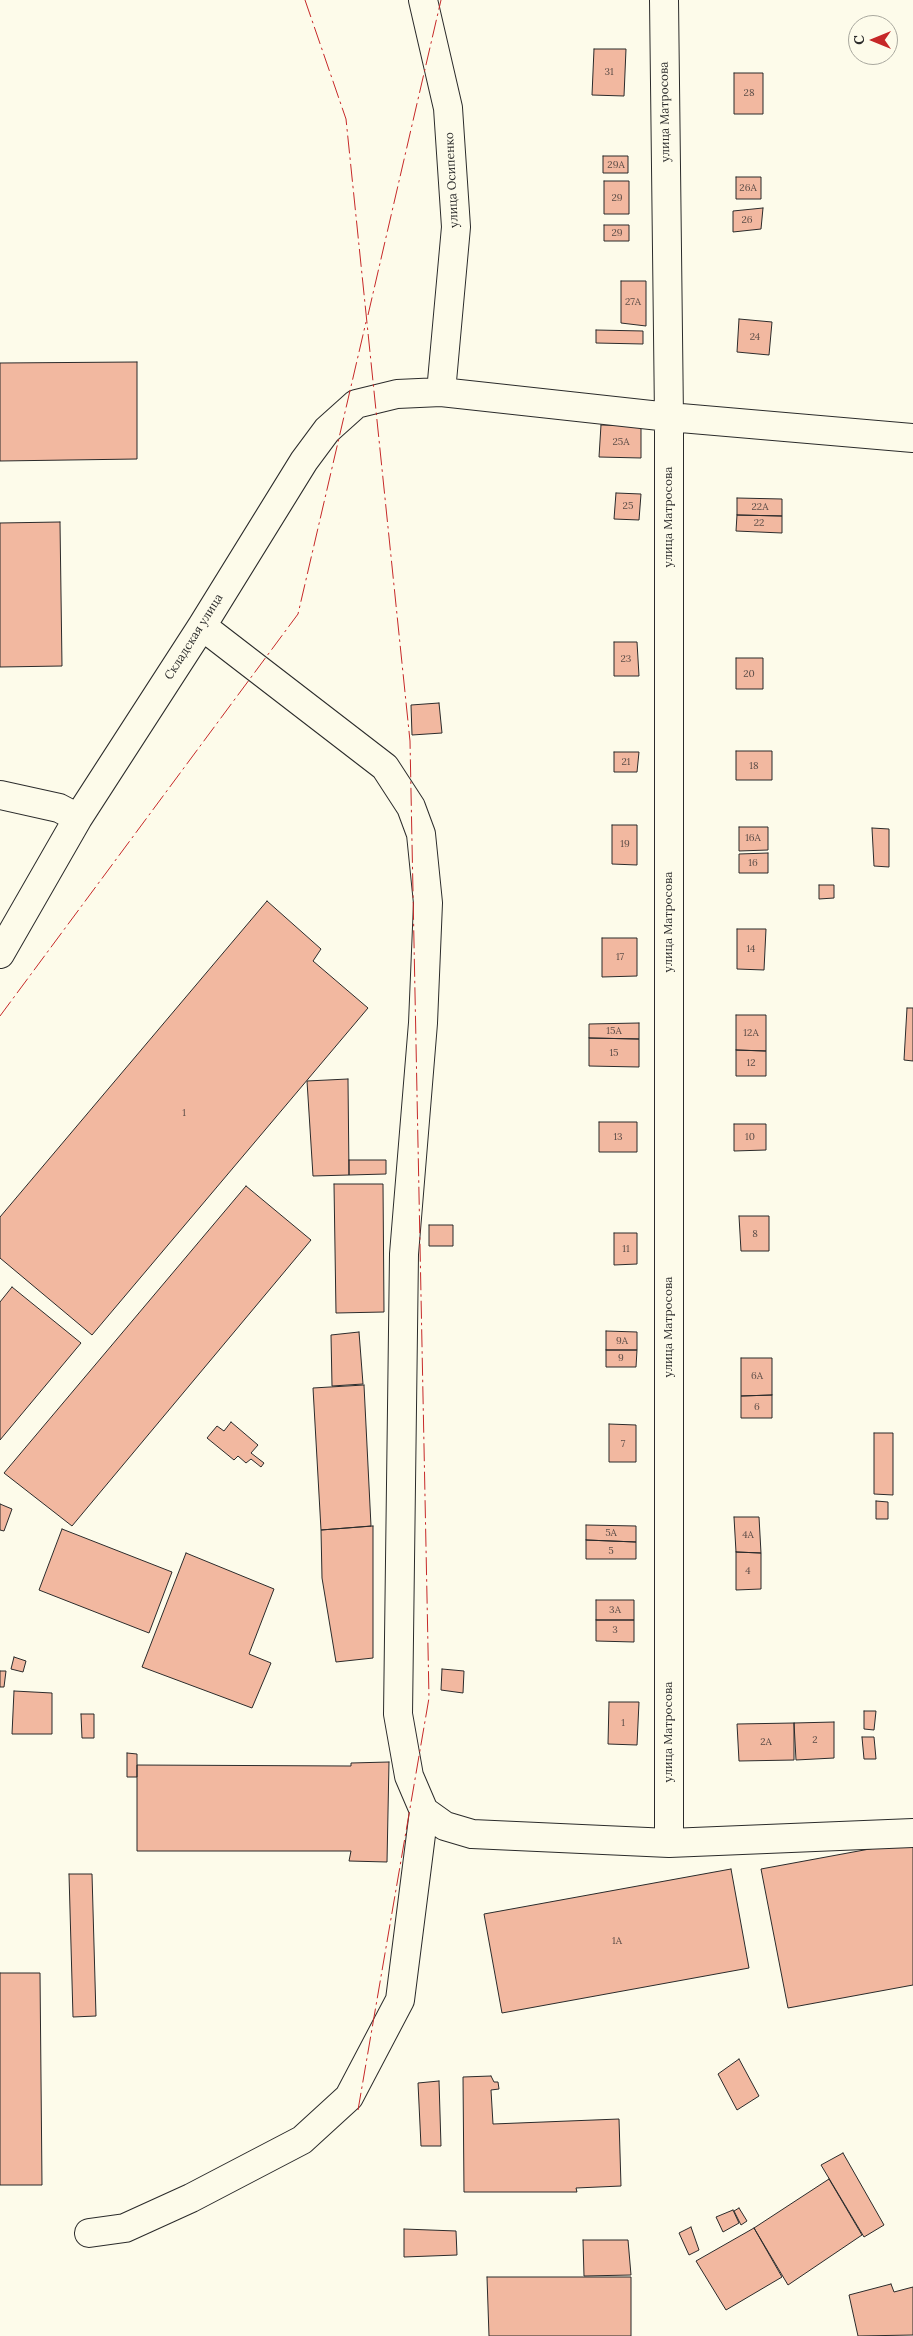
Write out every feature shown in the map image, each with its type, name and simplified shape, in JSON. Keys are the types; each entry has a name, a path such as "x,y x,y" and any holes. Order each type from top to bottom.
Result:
{"street":[{"name":"улица Осипенко","path":"423,0 448,108 456,227 441,392"},
{"name":"улица Матросова","path":"664,0 669,417 669,1844"},
{"name":"Складская улица","path":"0,954 78,818 202,626 304,462 327,430 356,404 397,394 441,392 669,417 913,438"},
{"path":"89,2233 125,2228 199,2194 302,2140 349,2097 400,2000 424,1811 409,1776 398,1714 404,1254 423,1023 428,903 421,834 411,807 385,767 202,626"},
{"path":"0,795 59,808 78,818"},
{"path":"424,1811 445,1826 472,1834 669,1844 913,1833"}],"building":[{"path":"594,49 626,49 624,96 592,95"},
{"path":"734,73 763,73 763,114 734,114"},
{"path":"603,156 628,156 628,173 603,173"},
{"path":"736,177 761,177 761,199 736,199"},
{"path":"604,181 629,181 629,214 604,214"},
{"path":"763,208 761,229 733,232 733,211"},
{"path":"604,225 629,225 629,241 604,241"},
{"path":"621,281 646,281 646,326 621,323"},
{"path":"739,319 772,322 769,355 737,352"},
{"path":"596,330 643,331 643,344 596,343"},
{"path":"137,362 137,459 0,461 0,363"},
{"path":"601,425 641,426 641,458 599,457"},
{"path":"616,493 641,494 639,520 614,519"},
{"path":"737,498 782,499 782,516 737,515"},
{"path":"737,515 782,516 782,533 736,531"},
{"path":"60,522 62,666 0,667 0,523"},
{"path":"614,642 637,642 639,676 614,676"},
{"path":"736,658 763,658 763,689 736,689"},
{"path":"439,703 442,733 412,735 411,705"},
{"path":"736,751 772,751 772,780 736,780"},
{"path":"614,752 639,752 637,772 614,772"},
{"path":"612,825 637,825 637,865 612,864"},
{"path":"739,827 768,827 768,850 739,851"},
{"path":"872,828 889,829 889,867 874,866"},
{"path":"768,853 768,873 739,873 739,854"},
{"path":"819,885 834,885 834,898 819,899"},
{"path":"267,901 321,949 313,961 368,1008 92,1335 0,1258 0,1217"},
{"path":"737,929 766,929 764,970 737,969"},
{"path":"602,938 637,938 637,976 602,977"},
{"path":"907,1008 913,1008 913,1061 904,1060"},
{"path":"736,1015 766,1015 766,1051 736,1050"},
{"path":"639,1023 639,1039 589,1038 589,1024"},
{"path":"589,1038 639,1039 639,1067 589,1066"},
{"path":"736,1050 766,1051 766,1076 736,1076"},
{"path":"348,1079 349,1175 313,1176 307,1081"},
{"path":"599,1122 637,1122 637,1152 599,1152"},
{"path":"734,1124 766,1124 766,1150 734,1151"},
{"path":"349,1160 386,1160 386,1174 349,1175"},
{"path":"334,1184 383,1184 384,1312 336,1313"},
{"path":"246,1186 311,1240 72,1526 4,1473"},
{"path":"739,1216 769,1216 769,1251 741,1251"},
{"path":"429,1225 453,1225 453,1246 429,1246"},
{"path":"614,1233 637,1233 637,1264 614,1265"},
{"path":"12,1287 81,1343 0,1440 0,1302"},
{"path":"606,1331 637,1332 637,1350 606,1350"},
{"path":"359,1332 363,1384 332,1386 331,1335"},
{"path":"606,1350 637,1350 636,1367 606,1367"},
{"path":"741,1358 772,1358 772,1395 741,1396"},
{"path":"364,1385 371,1526 321,1530 313,1388"},
{"path":"772,1395 772,1418 741,1418 741,1396"},
{"path":"231,1422 258,1445 251,1453 264,1463 261,1467 251,1459 246,1463 238,1456 234,1460 207,1438 217,1426 224,1431"},
{"path":"609,1424 636,1425 636,1462 609,1462"},
{"path":"874,1433 893,1433 893,1495 874,1494"},
{"path":"876,1501 888,1502 888,1519 876,1519"},
{"path":"0,1504 12,1509 4,1531 0,1530"},
{"path":"734,1517 759,1517 761,1553 736,1552"},
{"path":"586,1525 636,1526 636,1542 586,1540"},
{"path":"373,1526 373,1658 336,1662 322,1578 321,1530"},
{"path":"62,1529 172,1572 149,1633 39,1590"},
{"path":"586,1540 636,1542 636,1559 586,1559"},
{"path":"736,1552 761,1553 761,1589 736,1590"},
{"path":"186,1553 274,1589 249,1654 271,1663 252,1708 142,1667"},
{"path":"596,1600 634,1600 634,1620 596,1620"},
{"path":"596,1620 634,1620 634,1642 596,1641"},
{"path":"14,1657 26,1661 23,1672 11,1669"},
{"path":"442,1669 464,1671 463,1693 441,1690"},
{"path":"0,1671 6,1671 4,1687 0,1687"},
{"path":"14,1691 52,1693 52,1734 12,1734"},
{"path":"609,1702 639,1702 637,1745 608,1744"},
{"path":"864,1711 876,1711 874,1730 864,1729"},
{"path":"81,1714 94,1714 94,1738 82,1738"},
{"path":"834,1722 834,1758 796,1760 794,1723"},
{"path":"794,1723 794,1760 739,1761 737,1724"},
{"path":"862,1737 874,1737 876,1759 864,1759"},
{"path":"127,1753 137,1754 137,1777 127,1777"},
{"path":"389,1762 387,1862 349,1861 351,1851 137,1851 137,1765 351,1766 351,1763"},
{"path":"913,1841 913,1985 788,2008 761,1869"},
{"path":"731,1869 749,1968 502,2013 484,1914"},
{"path":"69,1874 92,1874 96,2016 73,2017"},
{"path":"0,1973 40,1973 42,2185 0,2185"},
{"path":"739,2059 759,2096 737,2110 718,2074"},
{"path":"491,2076 494,2082 498,2082 499,2089 491,2090 493,2124 619,2119 621,2186 576,2188 577,2192 464,2192 463,2077"},
{"path":"439,2081 441,2146 421,2146 418,2083"},
{"path":"843,2153 884,2225 864,2237 821,2165"},
{"path":"829,2179 862,2235 788,2285 754,2228"},
{"path":"739,2208 747,2221 741,2225 734,2211"},
{"path":"733,2210 739,2223 723,2232 716,2217"},
{"path":"691,2227 699,2250 689,2255 679,2233"},
{"path":"754,2228 782,2277 726,2310 696,2261"},
{"path":"404,2229 456,2231 457,2255 404,2257"},
{"path":"583,2240 628,2240 631,2275 584,2276"},
{"path":"487,2277 631,2277 631,2336 489,2336"},
{"path":"891,2284 894,2292 913,2287 913,2335 858,2336 849,2295"}],"power":[{"path":"305,0 346,119 410,741 429,1698 358,2110"},
{"path":"368,315 441,0"},
{"path":"0,1016 298,614 366,322"}]}
